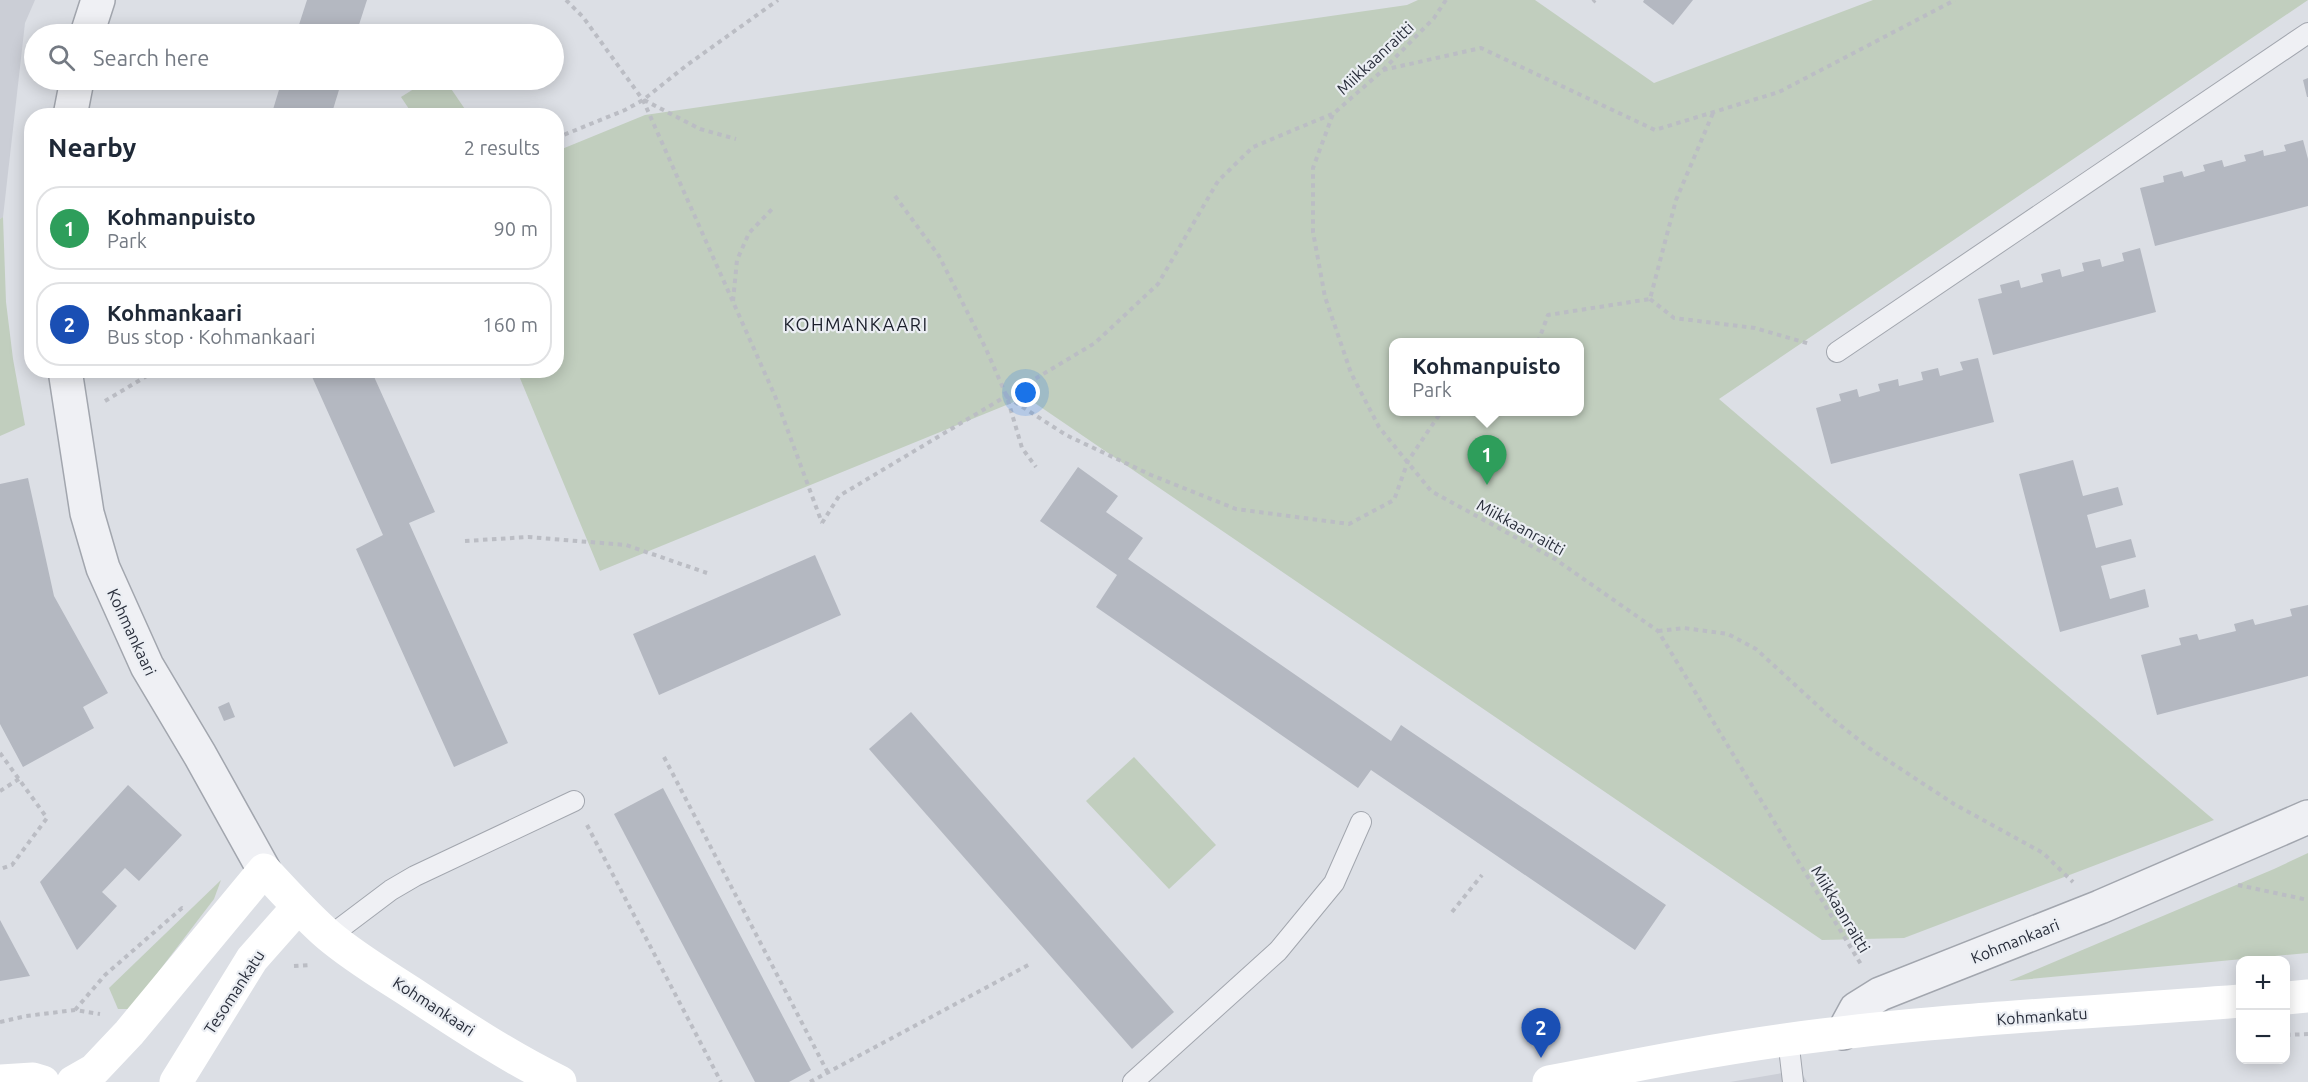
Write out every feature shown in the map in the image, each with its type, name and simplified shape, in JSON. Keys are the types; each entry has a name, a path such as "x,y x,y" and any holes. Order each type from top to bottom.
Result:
{"street":[{"path":"90,24 98,0"},
{"path":"72,108 75,90"},
{"name":"Kohmankaari","path":"66,378 87,513 103,568 156,683 200,755 264,870 298,907 357,957 539,1078"},
{"name":"Kohmankaari","path":"1843,1033 1856,1009 1880,994 2100,907 2308,817"},
{"path":"73,1082 94,1070 129,1033 264,870"},
{"name":"Tesomankatu","path":"176,1082 252,959 298,907"},
{"path":"2290,998 2308,996"},
{"name":"Kohmankatu","path":"1843,1033 2236,1001"},
{"path":"1549,1082 1788,1039 1843,1033"},
{"path":"0,1081 33,1079 43,1082"}],"lane":[{"path":"1837,352 2308,33"},
{"path":"330,936 391,890 415,876 574,801"},
{"path":"1133,1082 1278,951 1334,882 1361,822"},
{"path":"1788,1039 1792,1082"}],"path":[{"path":"566,0 583,17 643,100 775,396 822,523 839,496 1095,343 1158,284 1218,181 1253,147 1333,114"},
{"path":"564,135 625,110 643,100 687,65 778,0"},
{"name":"Miikkaanraitti","path":"1446,0 1434,18 1382,70 1333,114 1313,168 1313,232 1325,297 1351,373 1379,427 1431,491 1555,559 1658,631 1880,994"},
{"path":"1382,70 1481,48 1655,130 1779,92 1954,0"},
{"path":"643,100 700,129 736,139"},
{"path":"1650,299 1676,200 1714,112"},
{"path":"895,195 939,256 986,349 1007,397 1022,448 1036,467"},
{"path":"733,302 737,260 749,233 774,207"},
{"path":"1539,338 1548,315 1650,299 1674,318 1755,328 1837,352"},
{"path":"74,430 96,408 143,378"},
{"path":"1007,397 1066,435 1151,475 1236,509 1349,524 1394,500 1408,461 1439,416"},
{"path":"465,541 528,537 626,544 707,573"},
{"path":"1658,631 1684,628 1728,634 1756,649 1830,717 1869,748 1954,804 2043,853 2100,907"},
{"path":"0,753 47,818 12,865 0,869"},
{"path":"664,757 828,1073"},
{"path":"0,791 19,779"},
{"path":"574,801 721,1082"},
{"path":"2186,871 2308,900"},
{"path":"1452,912 1482,876"},
{"path":"0,1022 26,1016 75,1010 105,975 182,908"},
{"path":"287,970 297,964 315,965"},
{"path":"810,1082 1030,964"},
{"path":"2290,1035 2308,1034"}],"shaded area":[{"path":"0,0 35,0 24,24 3,217 0,219"},
{"path":"1800,1070 1807,1082 1730,1082"}],"green space":[{"path":"1418,0 1535,0 1654,83 1873,0 2308,0 1719,399 2214,820 1904,938 1822,940 1026,397 600,571 520,378 564,378 564,148 645,115 1407,5"},
{"path":"412,90 452,90 464,108 408,108 401,97"},
{"path":"3,217 6,302 25,425 0,436 0,219"},
{"path":"1134,757 1216,845 1169,889 1086,801"},
{"path":"2308,853 2308,953 2236,956 2236,960 2009,981"},
{"path":"221,880 214,899 130,1009 118,1009 109,988"}],"building":[{"path":"307,0 367,0 359,24 299,24"},
{"path":"1644,0 1693,0 1673,25 1643,2"},
{"path":"2308,78 2308,97 2307,97 2303,80"},
{"path":"279,90 339,90 333,108 273,108"},
{"path":"2303,140 2308,159 2308,206 2155,246 2140,188 2164,182 2163,176 2182,171 2184,177 2205,171 2203,165 2222,160 2224,167 2246,161 2244,155 2263,150 2264,156 2286,151 2284,145"},
{"path":"2140,248 2156,312 1993,355 1978,299 2002,293 2000,285 2019,280 2021,288 2043,282 2041,274 2060,269 2062,277 2084,271 2082,263 2100,259 2102,267 2124,261 2122,253"},
{"path":"1978,358 1994,422 1831,464 1816,408 1841,401 1839,394 1857,389 1859,397 1880,391 1878,384 1898,379 1899,386 1923,380 1921,372 1938,368 1940,376 1963,370 1960,362"},
{"path":"313,378 375,378 435,512 409,523 508,743 454,767 356,549 383,535"},
{"path":"2073,460 2083,496 2118,487 2123,505 2087,515 2096,548 2131,539 2136,557 2101,566 2110,599 2145,589 2149,607 2060,632 2019,474"},
{"path":"1078,467 1118,496 1106,512 1143,538 1128,559 1391,741 1401,725 1666,905 1635,950 1371,770 1358,788 1096,607 1117,575 1040,521"},
{"path":"28,478 54,596 108,693 83,707 94,728 23,767 0,724 0,484"},
{"path":"815,555 841,615 659,695 633,634"},
{"path":"2308,605 2308,676 2157,715 2141,655 2181,645 2179,638 2197,634 2199,640 2236,631 2234,624 2253,619 2255,625 2292,616 2290,609"},
{"path":"229,702 235,717 224,721 218,707"},
{"path":"911,712 1174,1012 1132,1049 869,749"},
{"path":"128,785 182,835 139,881 125,868 102,892 117,906 77,950 40,882"},
{"path":"663,788 811,1070 789,1082 755,1082 614,814"},
{"path":"0,920 30,976 0,981"}],"place":[{"name":"Kohmanpuisto","path":"1487,485"},
{"name":"Kohmankaari","path":"1541,1058"}],"district":[{"name":"KOHMANKAARI","path":"856,324"}]}
